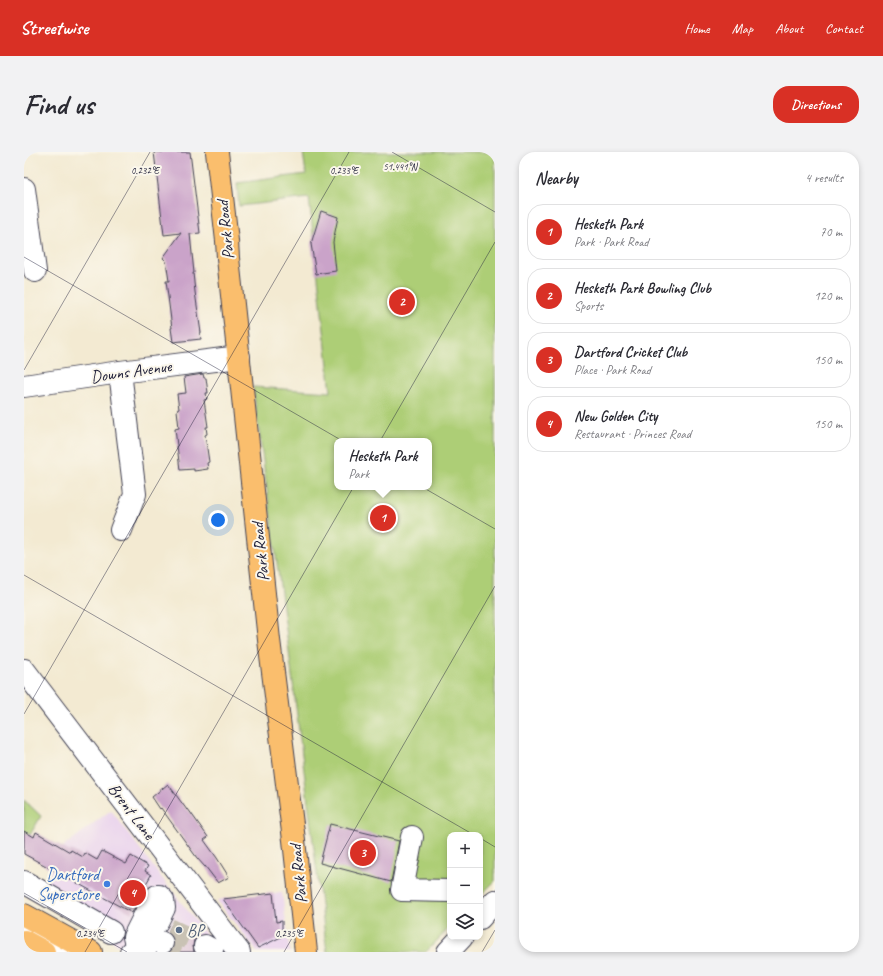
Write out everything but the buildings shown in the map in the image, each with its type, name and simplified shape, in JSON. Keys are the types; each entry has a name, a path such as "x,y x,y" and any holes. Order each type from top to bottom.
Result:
{"main road":[{"name":"Park Road","path":"217,152 268,632 292,820 306,952"},
{"path":"24,915 91,952"},
{"path":"24,941 44,952"}],"street":[{"path":"24,189 35,271"},
{"name":"Downs Avenue","path":"24,386 238,357"},
{"path":"120,372 135,494 121,530"},
{"name":"Brent Lane","path":"24,670 239,952"},
{"path":"412,837 402,890 447,891"},
{"path":"24,882 111,932"},
{"path":"55,932 69,909"},
{"path":"24,930 64,952"},
{"path":"448,952 459,940"}],"shaded area":[{"path":"111,810 220,952 129,952 114,942 42,885 67,842 68,843"},
{"path":"282,892 290,952 257,952 217,900"}],"green space":[{"path":"303,152 495,152 495,881 483,893 483,832 447,832 447,930 426,952 327,952 288,644 253,387 331,392 309,198 239,206 237,183 306,174"},
{"path":"24,800 41,816 30,835 24,831"}],"tunnel":[{"path":"169,929 205,946"},
{"path":"162,943 180,952"}],"place":[{"name":"Hesketh Park Bowling Club","path":"402,302"},
{"name":"Hesketh Park","path":"383,518"},
{"name":"Dartford Cricket Club","path":"363,853"},
{"name":"Dartford Superstore","path":"107,884"},
{"name":"New Golden City","path":"133,893"},
{"name":"BP","path":"179,930"}]}
